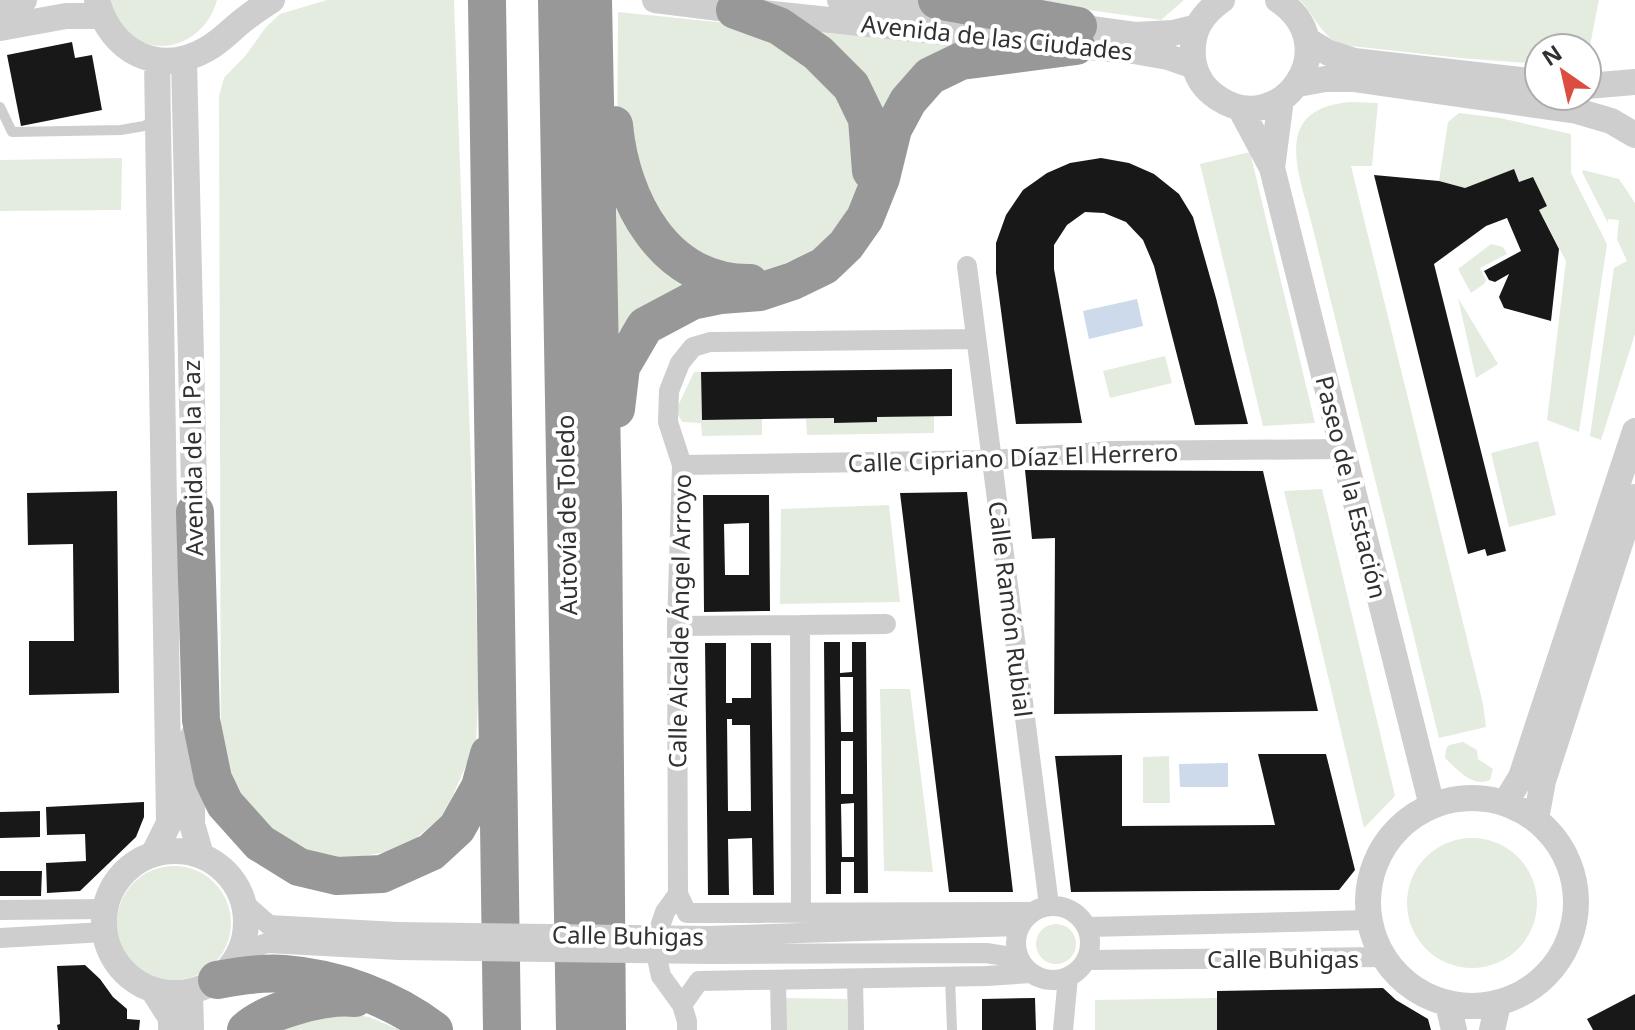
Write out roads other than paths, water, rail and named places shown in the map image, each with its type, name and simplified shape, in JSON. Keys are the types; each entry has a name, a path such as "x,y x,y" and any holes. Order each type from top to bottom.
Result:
{"highway":[{"path":"487,0 502,1030"},
{"name":"Autovía de Toledo","path":"557,0 575,1030"},
{"path":"937,0 1077,36"},
{"path":"593,8 611,77 614,130 622,174 651,233 677,259 709,276 745,283 793,281"},
{"name":"Autovía de Toledo","path":"593,8 603,509 607,1030"},
{"path":"735,10 779,26 818,53 851,86 867,119 872,163 865,218"},
{"path":"603,509 621,367 645,326 692,301 760,292 824,266 846,245 865,218 881,178 893,129 908,101 930,76 961,61 1077,36"},
{"path":"195,512 201,720 213,779 225,804 260,843 299,867 337,876 382,874 431,852 457,828 480,787 489,757 497,696"},
{"path":"215,975 284,974 338,984 385,1001 434,1030"},
{"path":"246,1030 276,1011 341,996 385,1001"}],"street":[{"path":"0,6 24,0"},
{"path":"225,36 237,0"},
{"path":"0,28 99,8 114,37 133,53 157,61 184,60 207,49 272,0"},
{"name":"Avenida de las Ciudades","path":"655,0 735,10 1077,36 1173,33 1197,27"},
{"name":"Avenida de las Ciudades","path":"840,0 1077,36 1194,66"},
{"path":"1222,0 1207,12 1197,27 1192,46 1194,66 1211,93 1240,108 1261,107 1289,91 1325,79 1353,79 1577,111 1611,121 1635,135"},
{"path":"1278,0 1290,8 1301,23 1307,40 1329,53 1354,61 1523,80"},
{"name":"Paseo de la Estación","path":"1272,168 1289,91 1305,70 1307,40"},
{"name":"Avenida de la Paz","path":"184,60 195,512 192,824 201,855"},
{"name":"Avenida de la Paz","path":"154,853 169,823 157,61"},
{"path":"1603,85 1635,82"},
{"name":"Paseo de la Estación","path":"1240,108 1272,168 1432,806"},
{"name":"Calle Ramón Rubial","path":"967,266 992,460 1033,914"},
{"name":"Calle Alcalde Ángel Arroyo","path":"687,1030 682,1005 661,976 654,944 665,912 678,894 677,626 682,465 668,422 669,391 680,363 693,347 710,342 976,339"},
{"path":"1505,803 1521,777 1635,431"},
{"name":"Calle Cipriano Díaz El Herrero","path":"682,465 992,460 1111,451 1343,449"},
{"path":"1536,819 1543,781 1635,497"},
{"path":"677,626 886,624"},
{"path":"800,625 801,913"},
{"path":"1468,798 1505,803 1536,819 1562,848 1576,884 1575,923 1560,959 1533,987 1498,1004 1448,1004 1411,987 1383,957 1369,920 1369,885 1380,852 1402,824 1432,806 1468,798"},
{"path":"171,1030 171,1018 153,990 132,979 115,961 104,920 115,883 139,860 170,850 201,855 214,862 235,882 244,903 246,927 215,975 191,1030"},
{"path":"678,894 687,913 1033,914 1071,909 1088,927 1091,942 1087,960 1081,968 950,977 699,981 682,1005"},
{"name":"Calle Buhigas","path":"244,903 269,925 398,941"},
{"path":"0,910 104,920"},
{"path":"1033,914 1015,941 1041,972 1063,1023"},
{"name":"Calle Buhigas","path":"709,945 1033,914"},
{"path":"0,938 104,920"},
{"name":"Calle Buhigas","path":"1088,927 1369,920"},
{"name":"Calle Buhigas","path":"215,975 267,943 398,941 986,953 1041,972"},
{"name":"Calle Buhigas","path":"1087,960 1383,957"},
{"path":"153,990 215,975"},
{"path":"855,978 856,1030"},
{"path":"778,980 779,1030"},
{"path":"1448,1004 1454,1030"},
{"path":"1492,1030 1498,1004"}],"lane":[{"path":"0,107 12,132 121,130 144,126 158,118"},
{"path":"950,977 952,1030"}],"water":[{"path":"1137,299 1143,326 1089,339 1083,311"},
{"path":"1228,763 1228,787 1180,787 1179,764"}]}
